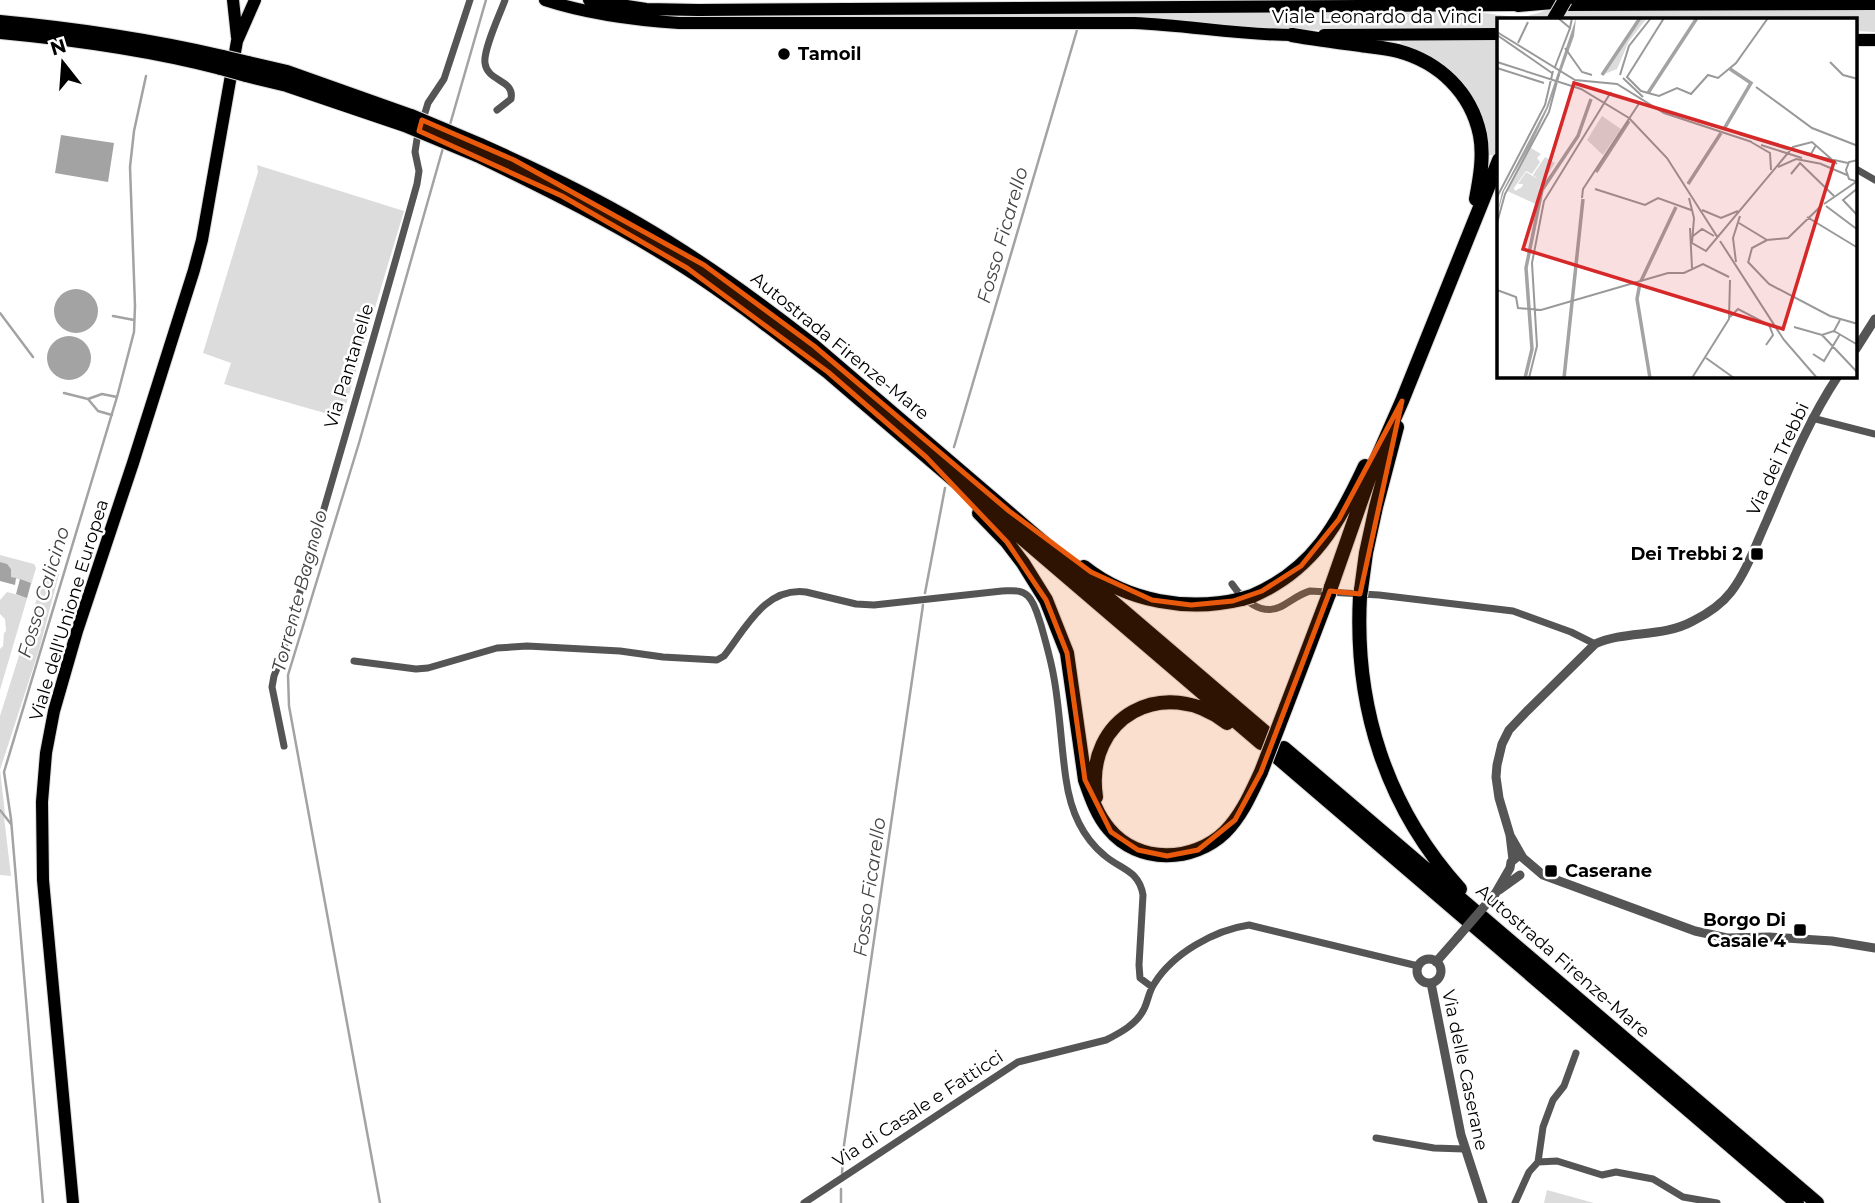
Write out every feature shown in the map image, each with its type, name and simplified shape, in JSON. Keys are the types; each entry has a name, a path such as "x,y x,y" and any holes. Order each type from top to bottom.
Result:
{"highway":[{"path":"1555,18 1565,0"},
{"path":"1518,5 1577,0"},
{"name":"Autostrada Firenze-Mare","path":"0,22 95,32 175,46 222,63"},
{"name":"Autostrada Firenze-Mare","path":"0,32 73,39 247,69 287,72 549,176 609,208 704,265 814,346 1009,511 1262,741"},
{"path":"1292,35 1398,51 1436,67 1452,82 1474,117 1480,136 1482,170 1471,231"},
{"name":"Autostrada Firenze-Mare","path":"478,150 611,222 687,268 770,327 828,372 1262,741"},
{"path":"926,457 936,473 1007,542 1046,600 1067,653 1086,780 1103,822 1124,843 1152,855 1167,856 1198,850 1212,843 1224,833 1245,806 1261,772 1373,467 1497,165"},
{"path":"1471,231 1497,181"},
{"path":"1009,511 1030,521 1091,572 1139,595 1165,603 1192,605 1247,597 1275,584 1318,549 1339,519 1378,440 1402,401"},
{"path":"1402,401 1394,443 1376,507 1360,593 1359,645 1364,691 1390,781 1410,820 1433,858 1501,934"},
{"path":"1103,822 1095,789 1096,764 1112,728 1131,711 1153,704 1178,702 1193,706 1262,741"},
{"name":"Autostrada Firenze-Mare","path":"1797,1203 1279,757 1501,934 1817,1203"}],"main road":[{"name":"Viale dell'Unione Europea","path":"233,0 237,41"},
{"name":"Viale dell'Unione Europea","path":"74,1203 43,880 42,802 46,753 54,711 77,631 194,271 202,240 237,41 255,0"},
{"name":"Viale Leonardo da Vinci","path":"545,0 626,18 679,23 1134,23 1292,35 1497,34"},
{"name":"Viale Leonardo da Vinci","path":"589,0 646,9 690,10 1875,4"},
{"path":"1857,40 1875,40"}],"street":[{"name":"Via Pantanelle","path":"284,746 272,693 272,681 382,313 417,184 417,138 426,108 444,79 470,0"},
{"path":"497,110 511,99 511,91 507,85 488,73 484,59 505,0"},
{"path":"1857,170 1875,180"},
{"path":"1857,348 1875,319"},
{"path":"1866,334 1875,328"},
{"name":"Via dei Trebbi","path":"1595,644 1614,638 1681,627 1703,616 1729,594 1750,559 1812,418 1837,378"},
{"path":"1812,418 1875,434"},
{"path":"1232,584 1237,592 1254,606 1268,610 1280,607 1310,591 1391,596 1513,611 1571,632 1595,644 1509,730 1502,744 1496,777 1499,798 1510,835 1528,867 1495,894"},
{"path":"354,661 416,669 428,668 497,648 527,646 717,660 724,656 766,603 787,593 806,592 874,605 1002,591 1021,592 1028,596 1034,605 1049,654 1055,681 1069,799 1074,813 1090,840 1103,854 1133,875 1142,886 1140,978 1152,986"},
{"path":"1510,835 1513,873 1543,875 1695,932 1727,938 1769,937 1832,941 1875,948"},
{"path":"1418,966 1426,960 1436,962 1495,894 1511,864 1518,857 1543,875"},
{"name":"Via di Casale e Fatticci","path":"804,1203 1018,1062 1106,1040 1115,1035 1137,1020 1145,1008 1152,986 1171,962 1218,932 1250,925 1418,966"},
{"name":"Via delle Caserane","path":"1418,966 1418,977 1431,983 1437,980 1440,974 1440,967 1436,962"},
{"name":"Via delle Caserane","path":"1431,983 1464,1149 1483,1203"},
{"path":"1515,1203 1529,1172 1538,1162 1543,1128 1553,1100 1564,1086 1576,1053"},
{"path":"1376,1138 1434,1148 1464,1149"},
{"path":"1538,1162 1557,1161 1602,1175 1616,1172 1653,1179 1683,1198 1717,1203"}],"highlighted area":[{"path":"422,120 514,160 704,265 814,346 1009,511 1091,572 1152,600 1191,605 1233,601 1262,591 1301,566 1339,519 1402,401 1360,594 1330,591 1261,772 1235,820 1198,850 1167,856 1138,850 1111,832 1085,780 1067,653 1046,600 1007,542 926,457 828,372 687,268 562,196 419,131"}],"shaded area":[{"path":"1875,8 1875,32 1857,31 1857,18 1497,18 1497,29 1270,30 1133,17 707,18 707,15 1458,10 1517,17 1551,9"},
{"path":"1497,40 1495,155 1489,155 1484,122 1472,97 1400,46 1401,41"},
{"path":"61,135 114,143 108,182 55,173"},
{"path":"257,165 404,211 342,418 224,384 231,363 203,353 258,172"},
{"path":"76,289 92,295 98,311 92,327 76,333 60,327 54,311 60,295"},
{"path":"69,336 85,342 91,358 85,374 69,380 53,374 47,358 53,342"},
{"path":"0,555 34,564 36,568 0,690 0,649 6,631 5,619 0,614 0,600 7,592 27,597 31,583 11,577 11,569 0,562"},
{"path":"0,562 11,569 11,577 16,578 15,585 0,581"},
{"path":"53,572 59,574 39,650 0,770 0,716 44,576"},
{"path":"20,579 31,583 27,598 16,594"},
{"path":"0,770 5,814 0,808"},
{"path":"0,812 4,817 11,876 0,875"},
{"path":"1547,1190 1594,1203 1544,1203"}],"waterway":[{"name":"Torrente Bagnolo","path":"449,128 486,0"},
{"name":"Fosso Ficarello","path":"954,447 1077,30"},
{"name":"Fosso Calicino","path":"43,1203 11,819 4,772 117,397 134,332 130,167 134,131 146,76"},
{"name":"Torrente Bagnolo","path":"380,1203 289,706 288,675 359,443 443,148"},
{"path":"0,313 33,357"},
{"path":"113,316 134,320"},
{"path":"64,393 88,399 102,394 117,397"},
{"path":"88,399 98,411 112,415"},
{"name":"Fosso Ficarello","path":"925,593 945,488"},
{"name":"Fosso Ficarello","path":"842,1173 923,605"},
{"path":"0,810 11,824"},
{"name":"Fosso Ficarello","path":"841,1189 841,1203"}],"place":[{"name":"Tamoil","path":"784,54"},
{"name":"Dei Trebbi 2","path":"1757,554"},
{"name":"Caserane","path":"1551,871"},
{"name":"Borgo Di Casale 4","path":"1800,930"}]}
